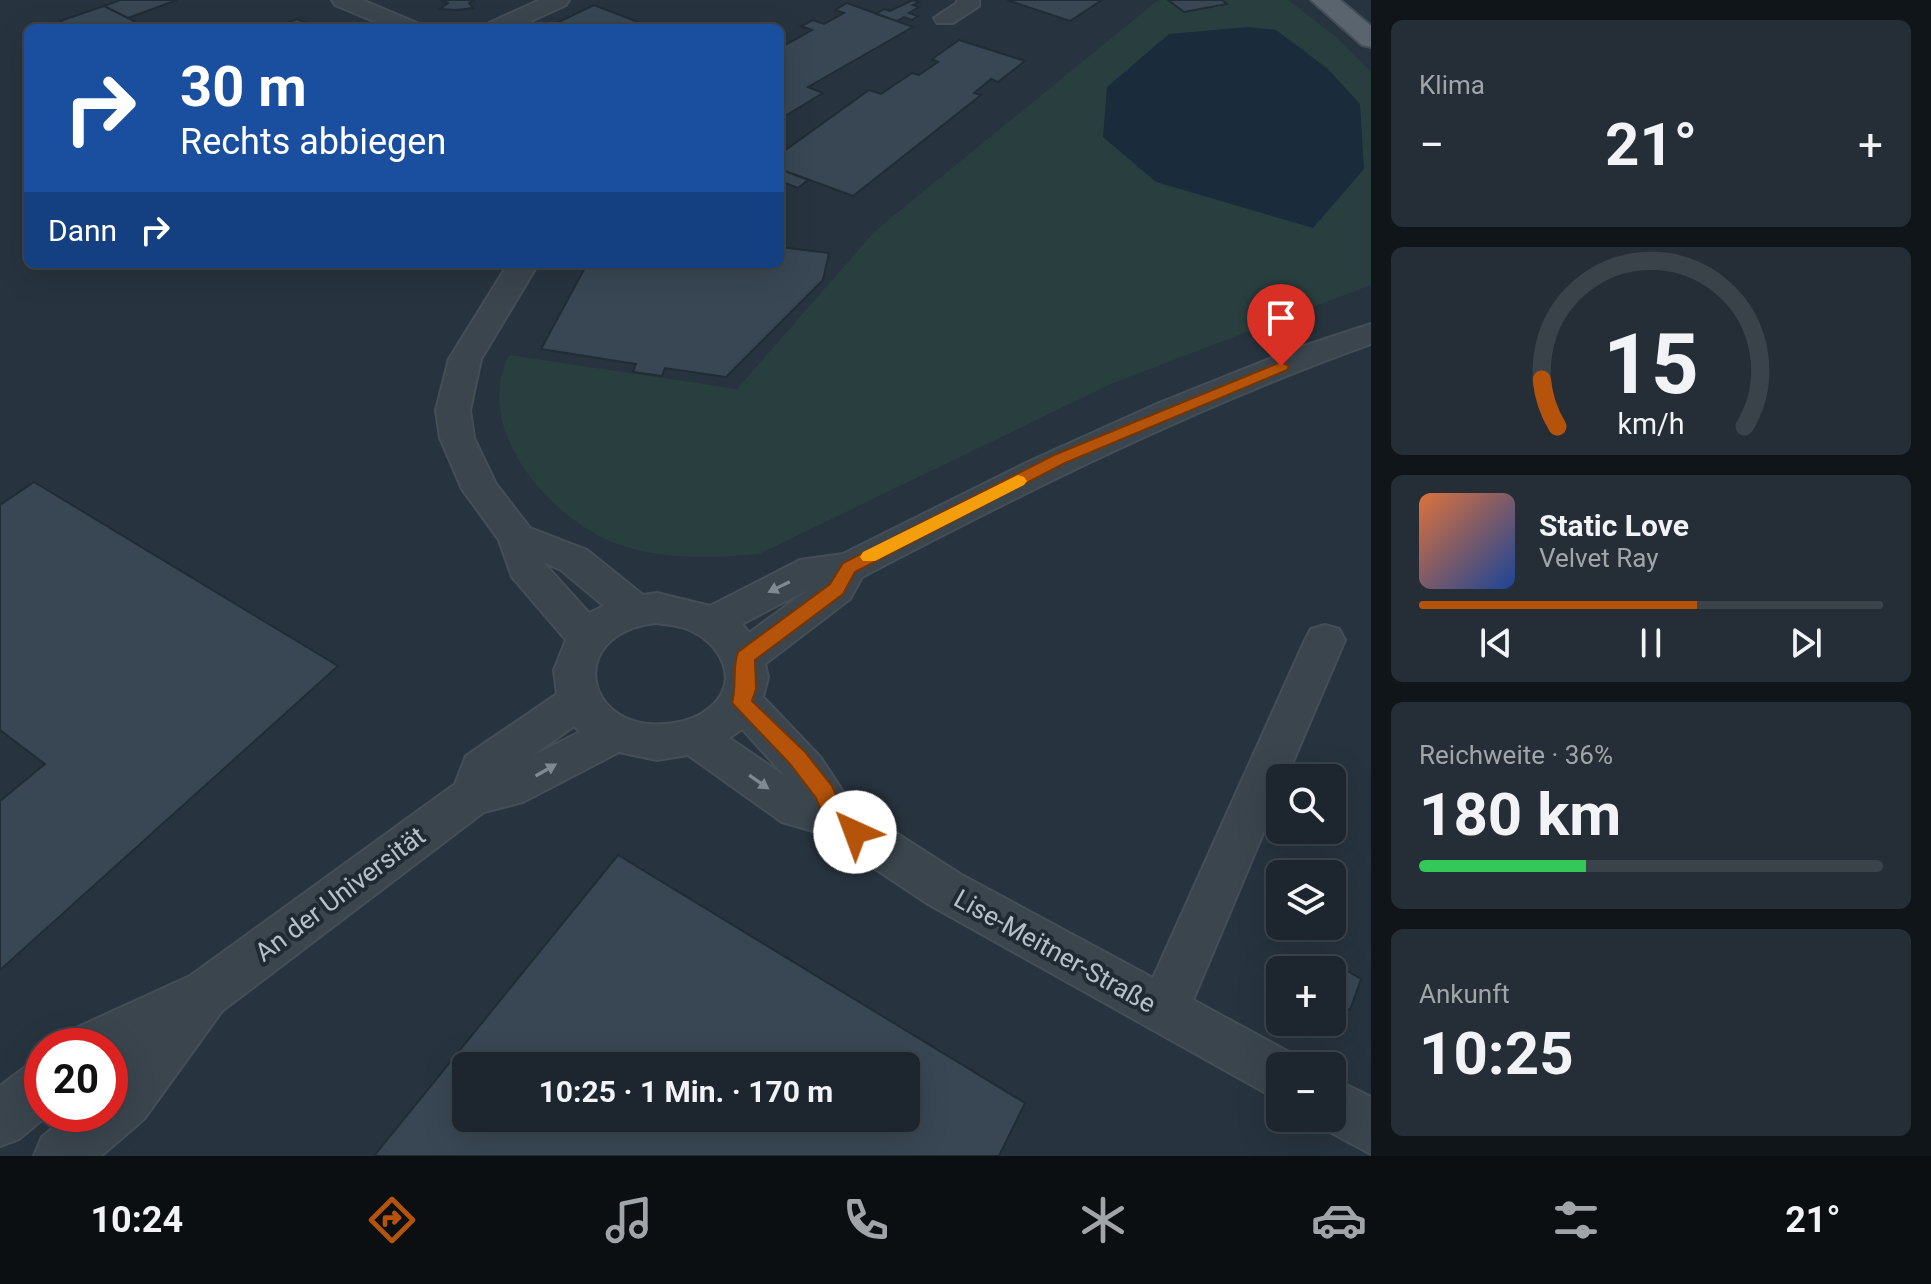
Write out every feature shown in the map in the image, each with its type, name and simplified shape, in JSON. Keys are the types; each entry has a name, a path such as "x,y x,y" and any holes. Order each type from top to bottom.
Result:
{"main road":[{"path":"1324,0 1371,39"},
{"path":"1358,0 1371,9"}],"street":[{"path":"343,0 400,24"},
{"path":"506,24 558,0"},
{"path":"945,18 968,6 968,0"},
{"path":"521,268 465,359 453,410 457,438 473,476 517,537 525,567 587,637"},
{"path":"714,621 813,570 849,567 1060,459 1201,398 1371,333"},
{"path":"517,537 574,560 635,610"},
{"path":"745,657 836,589 849,567"},
{"path":"635,610 687,610 714,621 733,637 745,657 746,689 742,703 721,723 695,737 653,743 615,734 593,719 578,701 572,683 575,664 587,637 608,622 635,610"},
{"path":"1163,1011 1325,640"},
{"name":"An der Universität","path":"473,795 481,769 578,701"},
{"path":"742,703 797,758 824,793 835,818"},
{"name":"An der Universität","path":"128,1030 207,993 473,795 508,789 615,734"},
{"path":"695,737 798,809 835,818"},
{"name":"Lise-Meitner-Straße","path":"835,818 944,889 1266,1067"},
{"name":"An der Universität","path":"128,1096 207,993"},
{"path":"0,1120 24,1101"},
{"path":"1346,1112 1371,1127"},
{"name":"An der Universität","path":"61,1156 89,1132"}],"green space":[{"path":"1158,0 1288,0 1336,37 1371,72 1371,285 1113,383 759,554 707,557 671,555 620,545 568,516 524,469 509,442 501,413 500,384 509,355 737,389 875,231"}],"water":[{"path":"1248,27 1276,30 1328,69 1360,104 1364,169 1313,228 1156,182 1103,137 1107,87 1169,34"}],"building":[{"path":"120,0 177,0 128,18 104,6"},
{"path":"441,0 475,0 469,3 473,8 457,10 440,9 448,3"},
{"path":"913,0 919,2 913,5 919,7 909,13 918,16 912,20 904,17 897,21 876,14 884,9 890,11"},
{"path":"1007,0 1102,0 1070,21"},
{"path":"1168,0 1222,0 1227,4 1184,12"},
{"path":"847,3 913,27 808,87 823,93 784,117 784,46 812,30 801,26 813,20 824,24 844,13 835,10"},
{"path":"594,5 643,24 554,24"},
{"path":"104,6 138,24 65,24 60,21"},
{"path":"297,19 308,24 285,24"},
{"path":"959,40 1025,61 998,82 991,79 974,93 981,95 853,196 784,170 784,151 869,90 881,94 912,73 919,75 938,62 932,59"},
{"path":"784,171 808,180 798,188 784,183"},
{"path":"784,247 829,253 823,280 726,377 665,368 662,376 633,372 636,364 541,349 585,268 784,268"},
{"path":"34,482 338,666 0,970 0,801 45,764 0,730 0,505"},
{"path":"618,855 1025,1103 999,1156 374,1156 452,1060 452,1132 920,1132 920,1052 458,1052"},
{"path":"1346,970 1361,979 1350,1010 1346,1008"}],"slow traffic":[{"path":"869,557 1018,481"}],"route":[{"path":"855,832 835,818 824,793 797,758 742,703 747,678 745,657 836,589 849,567 1060,459 1281,366"}]}
